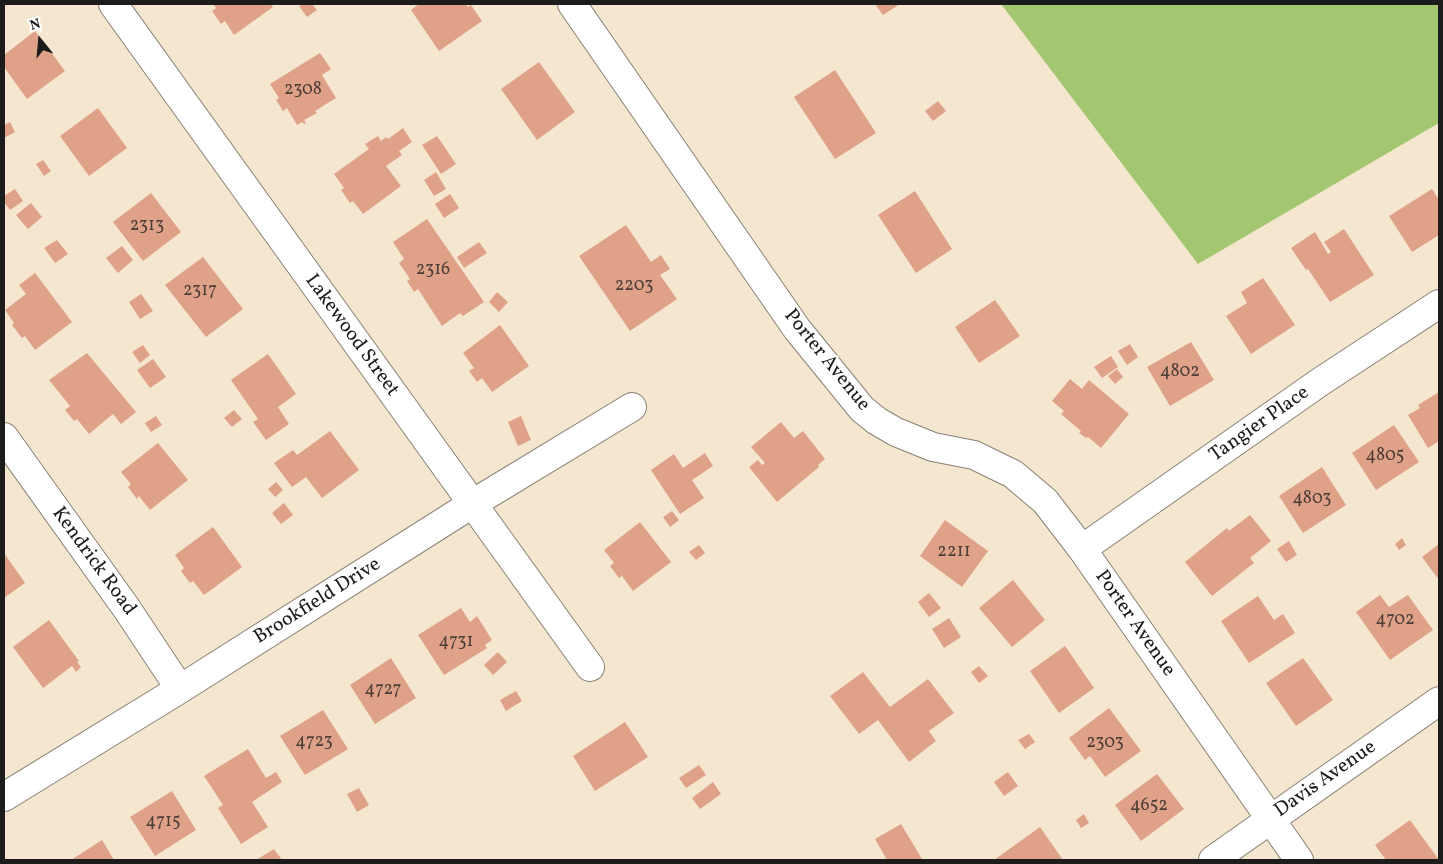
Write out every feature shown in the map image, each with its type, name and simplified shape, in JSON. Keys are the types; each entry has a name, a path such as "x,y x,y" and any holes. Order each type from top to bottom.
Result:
{"street":[{"name":"Lakewood Street","path":"112,4 590,667"},
{"name":"Porter Avenue","path":"572,4 797,329 862,409 877,421 896,432 933,447 974,455 1013,474 1045,502 1082,550 1299,860"},
{"name":"Tangier Place","path":"1082,550 1320,382 1439,304"},
{"name":"Brookfield Drive","path":"4,796 180,689 472,504 632,407"},
{"name":"Kendrick Road","path":"4,437 127,609 180,689"},
{"name":"Davis Avenue","path":"1213,860 1439,701"}],"green space":[{"path":"1001,4 1439,4 1439,123 1198,264"}],"building":[{"path":"213,4 270,4 273,7 234,35 225,21 221,24 212,11 216,8"},
{"path":"312,4 317,10 307,17 299,6"},
{"path":"419,4 466,4 468,7 471,5 482,21 439,51 411,10"},
{"path":"875,4 900,4 883,15"},
{"path":"35,31 65,71 27,99 4,67 4,55"},
{"path":"320,53 331,69 322,75 336,98 315,111 317,113 304,120 306,123 302,122 297,125 287,108 283,111 276,100 279,98 270,84"},
{"path":"539,62 575,112 537,140 501,89"},
{"path":"835,70 876,133 835,159 794,97"},
{"path":"938,101 946,111 933,121 925,111"},
{"path":"98,108 127,148 89,176 60,136"},
{"path":"10,122 15,132 4,138 4,125"},
{"path":"403,128 412,142 399,151 402,155 386,166 401,186 363,214 353,201 350,203 341,190 344,188 334,174 369,149 365,144 378,136 381,141 386,137 388,139"},
{"path":"437,136 456,164 441,174 422,145"},
{"path":"43,160 51,171 44,176 36,164"},
{"path":"436,172 446,189 434,196 424,180"},
{"path":"15,189 23,201 10,210 4,202 4,196"},
{"path":"1432,189 1439,200 1439,235 1412,252 1389,216"},
{"path":"915,191 952,249 916,273 878,215"},
{"path":"151,193 181,232 143,261 113,222"},
{"path":"450,194 459,208 444,218 435,204"},
{"path":"31,203 42,217 28,229 16,215"},
{"path":"427,219 484,302 463,316 460,313 442,326 418,289 414,292 407,281 410,279 399,263 404,259 393,242"},
{"path":"626,225 651,262 661,255 670,269 660,275 677,299 630,331 579,256"},
{"path":"1344,229 1374,275 1330,302 1291,248 1315,232 1328,254 1331,252 1324,242"},
{"path":"57,240 68,254 55,263 44,248"},
{"path":"479,242 487,253 464,268 457,257"},
{"path":"122,246 133,260 118,273 106,258"},
{"path":"203,257 243,309 206,337 165,285"},
{"path":"35,273 72,322 35,350 25,336 22,338 12,325 14,323 5,310 26,294 19,285"},
{"path":"1263,278 1295,325 1251,354 1226,316 1247,303 1241,292"},
{"path":"497,292 508,302 499,312 489,302"},
{"path":"141,294 153,311 140,319 129,302"},
{"path":"995,300 1020,336 979,363 955,327"},
{"path":"500,325 529,366 492,392 482,378 477,382 469,371 474,368 463,353"},
{"path":"1191,342 1214,380 1170,406 1147,367"},
{"path":"1130,344 1138,357 1127,365 1118,351"},
{"path":"143,345 150,355 140,363 132,352"},
{"path":"87,353 136,412 121,424 113,414 89,434 77,419 74,421 65,410 70,406 49,380"},
{"path":"268,354 296,394 278,407 289,424 266,440 253,422 258,419 231,380"},
{"path":"1111,356 1118,367 1102,378 1094,367"},
{"path":"153,359 166,377 150,388 137,370"},
{"path":"1117,369 1123,377 1115,384 1108,376"},
{"path":"1070,379 1082,389 1089,380 1129,414 1101,448 1088,437 1086,438 1079,433 1081,431 1061,414 1064,411 1052,401"},
{"path":"1439,392 1439,441 1428,448 1408,415 1420,408 1418,405"},
{"path":"234,410 242,419 232,427 224,418"},
{"path":"156,416 162,425 151,432 145,423"},
{"path":"521,416 531,440 518,446 508,422"},
{"path":"781,422 794,438 803,431 825,459 818,465 819,467 777,502 749,467 758,460 762,465 765,463 751,447"},
{"path":"1394,425 1419,462 1376,490 1352,453"},
{"path":"330,431 359,470 322,498 306,477 292,487 274,463 293,450 297,455"},
{"path":"158,443 188,480 150,510 139,496 137,499 128,487 131,484 121,472"},
{"path":"705,453 713,466 692,480 704,498 680,514 651,470 674,454 683,468"},
{"path":"1322,467 1346,505 1303,533 1279,496"},
{"path":"276,482 283,490 275,497 268,489"},
{"path":"284,503 293,515 281,524 272,513"},
{"path":"672,511 679,520 670,527 663,517"},
{"path":"1250,515 1271,541 1250,558 1254,563 1212,596 1185,562 1227,528 1229,531"},
{"path":"945,520 988,551 962,587 920,556"},
{"path":"640,522 671,562 633,591 622,576 619,578 610,566 614,563 604,550"},
{"path":"213,527 242,567 204,595 193,581 190,583 181,571 184,568 175,555"},
{"path":"1402,538 1406,545 1399,550 1395,544"},
{"path":"1289,541 1297,555 1286,562 1277,549"},
{"path":"1439,544 1439,580 1422,557"},
{"path":"699,545 705,553 696,560 689,552"},
{"path":"4,553 25,583 4,598"},
{"path":"1013,580 1045,620 1012,647 979,608"},
{"path":"929,593 941,608 929,617 918,602"},
{"path":"1380,595 1389,607 1408,595 1433,630 1390,660 1356,612"},
{"path":"1258,596 1274,620 1283,614 1295,633 1249,663 1221,621"},
{"path":"461,608 470,622 477,616 492,640 485,645 487,648 444,675 418,635"},
{"path":"949,618 961,637 944,648 932,629"},
{"path":"49,620 79,661 77,662 81,667 76,672 72,666 43,688 13,647"},
{"path":"1065,646 1094,688 1059,713 1030,671"},
{"path":"498,652 507,662 493,675 484,665"},
{"path":"391,658 416,698 375,724 350,685"},
{"path":"1303,658 1333,700 1296,726 1266,683"},
{"path":"979,666 988,676 979,683 971,672"},
{"path":"863,672 890,707 928,679 954,713 929,731 936,741 909,762 878,720 859,734 830,696"},
{"path":"516,691 522,701 506,711 500,700"},
{"path":"1109,708 1141,751 1105,777 1090,756 1085,760 1069,738"},
{"path":"323,710 348,749 305,775 280,736"},
{"path":"625,722 648,757 595,791 573,756"},
{"path":"1029,734 1035,742 1025,749 1018,740"},
{"path":"248,749 266,778 276,772 282,782 252,802 268,827 241,844 218,808 223,805 204,776"},
{"path":"699,765 706,775 686,788 679,778"},
{"path":"1008,772 1018,786 1004,796 994,782"},
{"path":"1157,774 1184,809 1141,841 1115,805"},
{"path":"713,782 721,794 700,809 692,798"},
{"path":"359,788 369,805 357,812 347,794"},
{"path":"172,791 196,830 155,856 130,817"},
{"path":"1084,814 1089,823 1081,828 1076,820"},
{"path":"1410,820 1439,860 1386,860 1375,845"},
{"path":"901,824 922,859 887,860 875,839"},
{"path":"1040,827 1063,860 994,860"},
{"path":"102,840 114,860 71,860"},
{"path":"274,849 282,860 256,860"}]}
